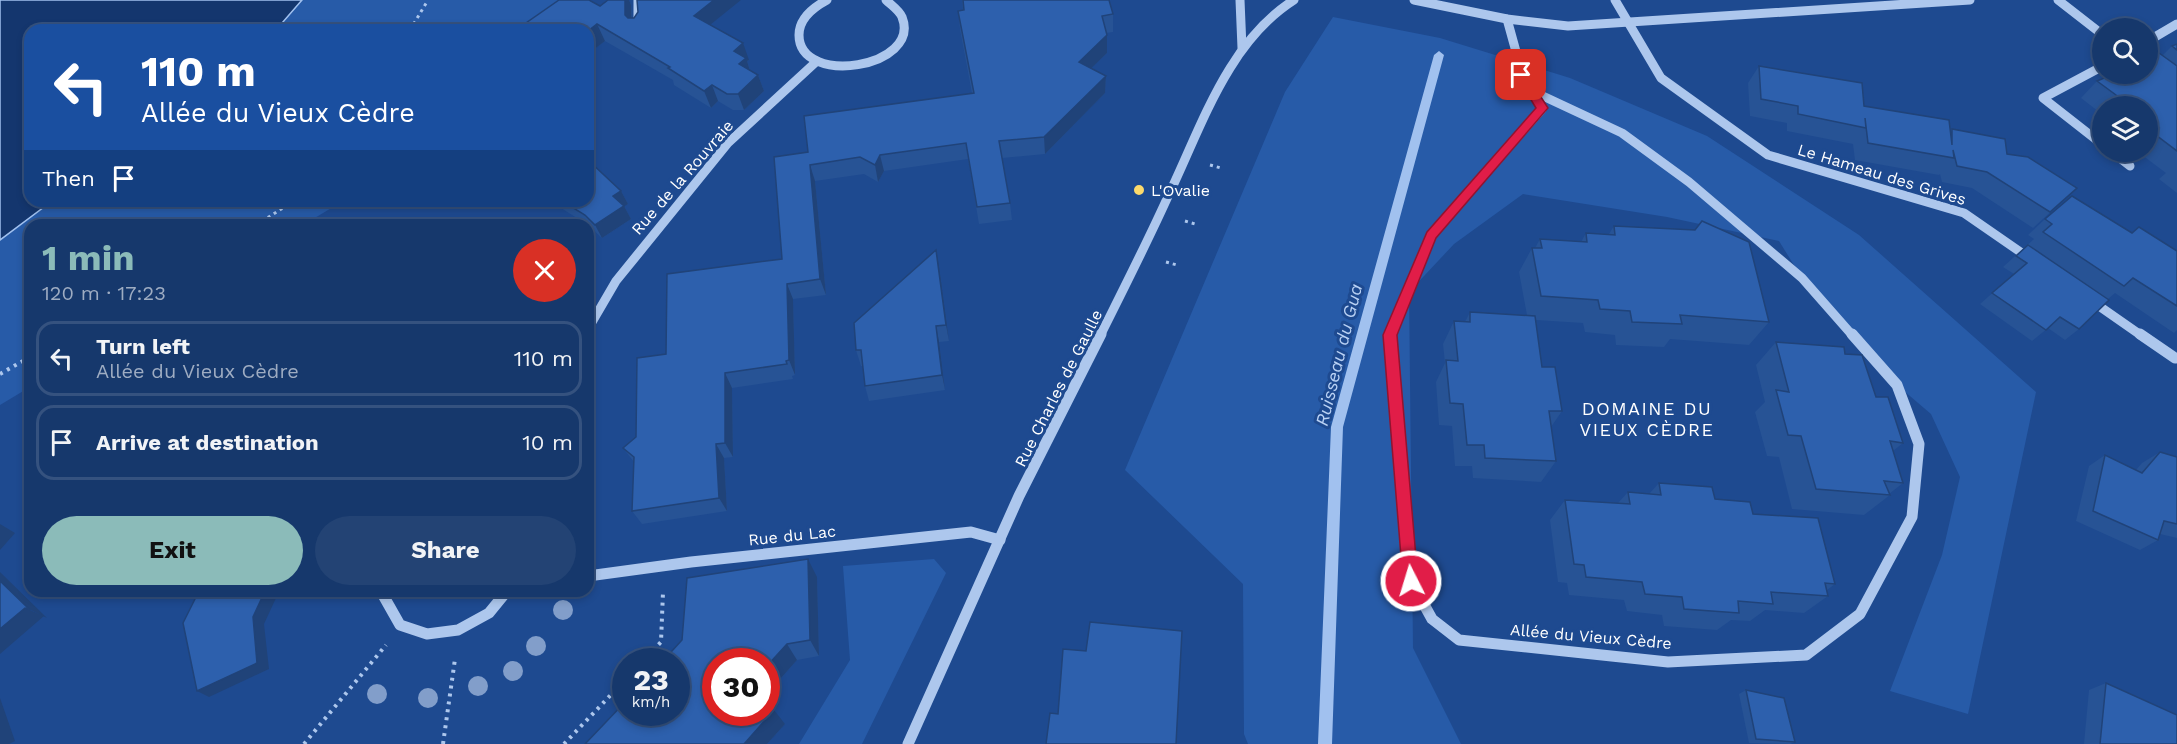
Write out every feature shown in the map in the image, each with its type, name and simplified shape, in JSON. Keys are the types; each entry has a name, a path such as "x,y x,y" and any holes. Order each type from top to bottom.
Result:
{"street":[{"path":"638,0 638,29"},
{"path":"827,0 805,15 800,27 799,40 805,51 817,61 833,66 851,67 869,64 885,57 897,46 904,34 905,22 901,13 886,0"},
{"path":"1240,0 1242,48"},
{"name":"Rue Charles de Gaulle","path":"908,744 1019,496 1141,255 1213,101 1242,48 1275,12 1294,0"},
{"path":"1414,0 1507,19 1568,26 1970,0"},
{"name":"Le Hameau des Grives","path":"1615,0 1661,78 1768,155 1964,213 2041,266"},
{"path":"2058,0 2092,26"},
{"name":"Allée du Vieux Cèdre","path":"1507,19 1521,75 1528,89 1542,108 1431,235 1390,335 1411,581 1432,619 1459,640 1668,662 1806,655 1860,614 1912,517 1919,444 1897,385 1802,278 1689,182 1622,133 1528,89"},
{"path":"2158,35 2177,24"},
{"name":"Rue de la Rouvraie","path":"594,319 616,281 728,143 817,61"},
{"path":"2092,72 2043,98 2092,136"},
{"path":"2125,162 2130,166"},
{"path":"2079,292 2175,358"},
{"name":"Rue du Lac","path":"594,575 971,532 1000,540"},
{"path":"384,597 400,625 427,634 458,630 489,613 502,597"}],"path":[{"path":"414,24 428,0"},
{"path":"266,219 284,207"},
{"path":"0,374 24,360"},
{"path":"655,648 661,642 664,566"},
{"path":"304,744 376,660 400,625"},
{"path":"443,744 458,630"},
{"path":"564,744 612,694"}],"shaded area":[{"path":"0,0 565,0 547,24 24,24 24,207 333,207 313,219 24,219 24,391 0,405"},
{"path":"0,0 302,0 281,24 24,24 24,207 44,207 28,219 24,219 24,222 0,240"},
{"path":"1333,17 1440,38 1570,78 1707,136 1859,235 2036,392 1968,714 1890,691 1942,555 1960,477 1931,414 1897,385 1802,278 1779,241 1667,217 1523,194 1454,244 1409,292 1413,648 1461,744 1248,744 1244,734 1243,584 1125,470 1285,92"},
{"path":"934,559 946,573 862,744 799,744 850,660 843,566"}],"building":[{"path":"559,0 589,0 600,6 608,0 625,0 625,15 628,18 634,18 638,12 637,0 714,0 694,16 743,43 734,51 746,58 739,64 758,75 738,94 727,94 712,85 704,91 668,68 670,67 597,24 594,26 594,24 526,23"},
{"path":"963,0 1109,0 1113,14 1102,16 1107,35 1079,62 1106,76 1044,137 999,141 1010,203 977,207 966,143 880,155 875,165 860,157 810,165 820,279 787,284 789,360 786,361 787,364 725,373 725,443 716,444 719,498 632,511 634,457 623,448 636,437 637,358 666,354 667,274 782,259 774,157 808,152 804,116 974,93 958,11 964,10"},
{"path":"2158,53 2177,66 2177,151 2158,137 2158,96 2117,96 2101,84 2158,84"},
{"path":"1759,66 1862,83 1864,106 1949,120 1952,145 1952,129 2005,139 2007,154 2028,157 2077,188 2050,212 1987,172 1957,166 1953,150 1954,158 1868,143 1865,118 1866,128 1798,114 1798,106 1761,99"},
{"path":"594,166 621,191 613,196 624,206 595,225 594,219 589,219 572,207 594,207"},
{"path":"2072,196 2132,233 2139,227 2177,251 2177,306 2133,278 2124,286 2043,232 2052,224 2045,219"},
{"path":"1702,221 1749,242 1769,322 1680,315 1682,324 1632,322 1630,311 1600,309 1598,300 1541,296 1532,248 1542,248 1540,239 1587,242 1586,233 1615,235 1614,226 1695,230"},
{"path":"2028,245 2109,300 2079,329 2060,317 2046,330 1992,293 2027,263 2016,256"},
{"path":"936,250 946,325 936,326 942,375 865,386 861,350 856,350 854,323"},
{"path":"1470,312 1535,316 1542,367 1555,367 1562,411 1549,411 1556,461 1485,458 1484,445 1467,445 1463,404 1450,403 1446,360 1458,361 1454,321 1470,322"},
{"path":"1776,342 1844,347 1845,354 1862,355 1876,397 1888,397 1903,443 1890,441 1903,483 1884,481 1890,495 1816,489 1801,436 1788,435 1776,390 1789,392"},
{"path":"2160,452 2177,457 2177,524 2164,521 2158,540 2093,511 2105,455 2142,473"},
{"path":"1659,483 1712,487 1715,499 1750,502 1753,514 1818,518 1835,584 1825,583 1828,596 1771,592 1773,604 1738,601 1739,613 1684,609 1682,597 1645,594 1642,582 1586,577 1584,565 1574,564 1565,500 1630,504 1628,492 1661,495"},
{"path":"808,559 810,640 787,644 780,652 780,648 702,648 702,726 760,726 744,744 585,744 612,716 612,726 690,726 690,648 675,648 682,640 687,578"},
{"path":"0,581 29,609 25,608 0,629"},
{"path":"196,597 262,597 253,617 257,663 197,691 183,623"},
{"path":"1090,622 1182,631 1176,744 1046,744 1050,713 1058,714 1063,649 1086,651"},
{"path":"2106,683 2177,715 2177,744 2100,744"},
{"path":"1746,690 1784,698 1795,742 1756,739"}],"waterway":[{"name":"Ruisseau du Gua","path":"1325,744 1337,427 1439,55"}],"place":[{"name":"L'Ovalie","path":"1139,190"}],"district":[{"name":"DOMAINE DU VIEUX CÈDRE","path":"1647,419"}],"route":[{"path":"1411,581 1390,335 1431,235 1542,108 1521,75"}]}
